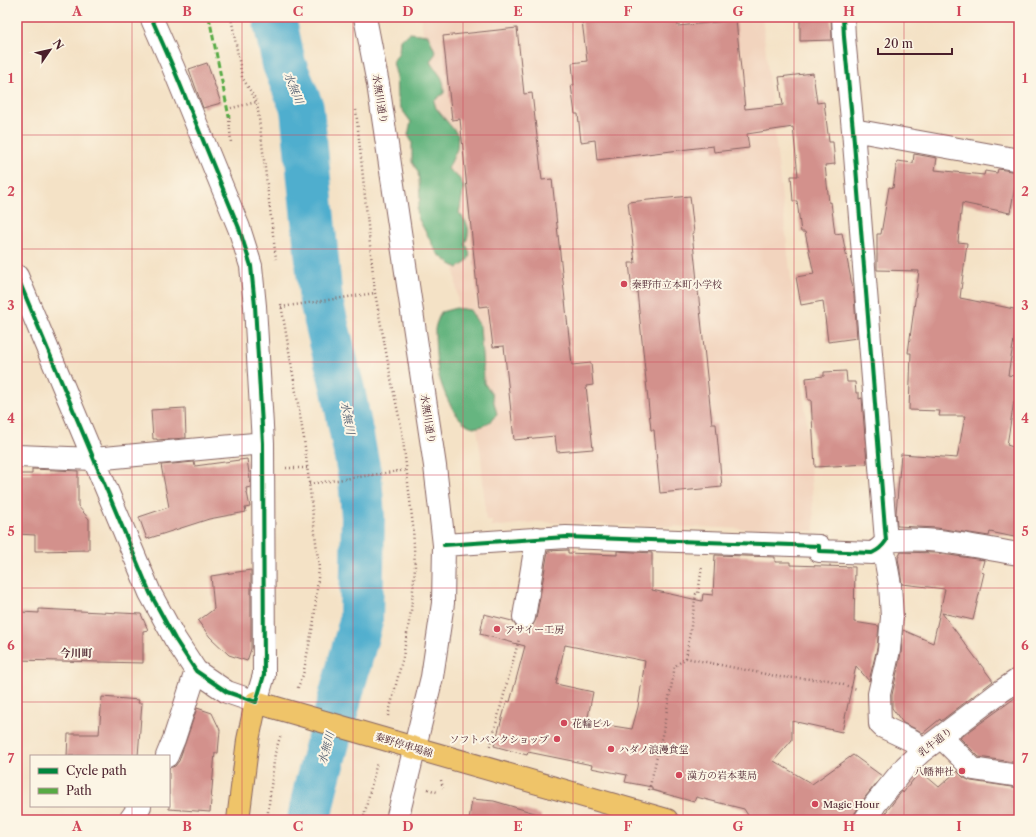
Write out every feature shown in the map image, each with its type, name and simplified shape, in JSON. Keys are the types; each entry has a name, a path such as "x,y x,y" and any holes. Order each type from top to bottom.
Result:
{"main road":[{"name":"秦野停車場線","path":"264,704 667,820"},
{"path":"238,820 248,740 264,704"}],"street":[{"path":"17,276 150,593 175,639 196,671 227,692 264,704 263,443 255,306 251,266 240,228 151,17"},
{"name":"水無川通り","path":"365,17 379,92 435,466 444,545 443,603 432,677 396,820"},
{"path":"843,17 884,543 890,584 892,617 889,650 879,694 880,724 883,727 913,741 921,752"},
{"path":"852,130 1019,160"},
{"path":"17,456 94,459 263,443"},
{"path":"444,545 566,537 819,546 819,550 872,553 878,551 884,543 916,539 954,543 1019,554"},
{"path":"524,617 536,538"},
{"path":"167,755 196,671"},
{"name":"乳牛通り","path":"865,820 876,803 906,766 921,752 1019,679"},
{"path":"941,737 973,769 1019,776"},
{"path":"130,820 139,807"},
{"path":"147,820 152,820"}],"path":[{"path":"231,17 242,77 257,102 276,259"},
{"path":"227,109 257,102"},
{"path":"355,103 375,293 402,431 413,526 415,568 411,611 403,658 408,658"},
{"path":"281,307 375,293"},
{"path":"280,299 304,439 319,568 314,620 303,676 295,696"},
{"path":"286,468 308,468"},
{"path":"309,484 407,470"},
{"path":"648,794 663,731 675,666 686,658 706,541"},
{"path":"490,750 518,645"},
{"path":"686,658 780,677 828,680 879,694"},
{"path":"267,820 275,752 282,732"}],"shaded area":[{"name":"秦野市立本町小学校","path":"421,17 762,17 807,426 815,531 537,522 492,527 492,521 486,521 481,456 458,305 454,263"}],"green space":[{"path":"410,33 428,35 436,53 430,61 441,76 444,85 444,93 434,101 436,108 458,135 457,149 448,169 459,178 464,187 459,213 468,227 468,235 465,244 470,255 465,263 458,268 437,253 418,218 417,210 420,199 418,172 412,162 412,142 408,135 411,122 400,107 397,98 396,74 393,62 399,52 400,40"},
{"path":"456,308 470,310 480,326 484,383 492,394 497,414 486,424 476,427 467,424 458,417 451,407 438,372 435,339 436,325 441,312"}],"building":[{"path":"619,17 677,17 678,26 736,20 745,109 783,105 779,77 813,73 817,103 824,102 829,142 833,142 835,164 825,165 829,203 831,202 835,234 842,233 854,295 857,338 828,342 823,301 801,305 796,277 814,274 805,232 801,232 797,201 793,201 791,176 798,176 793,127 747,134 749,148 714,152 713,146 597,160 595,140 581,142 578,114 575,114 571,85 574,85 572,63 587,61 582,21"},
{"path":"800,17 831,17 832,40 800,41"},
{"path":"517,28 524,94 532,93 542,180 552,179 572,365 591,363 593,385 586,386 593,449 557,452 555,436 514,440 504,346 493,347 488,306 479,307 460,119 452,120 443,36"},
{"path":"207,63 221,103 203,108 189,69"},
{"path":"914,154 937,158 935,170 984,175 985,171 997,173 998,169 1018,172 1010,213 962,203 958,242 967,243 960,298 1019,310 1008,375 1019,377 1019,402 1014,401 1007,445 1019,449 1019,538 990,532 989,536 937,528 897,526 896,513 901,454 957,458 965,416 939,416 940,411 909,410 911,353 908,353 919,271 877,270 877,234 881,234 889,187 893,188 897,161 913,163"},
{"path":"690,196 694,233 692,233 712,424 716,424 722,487 660,493 654,430 651,430 637,291 632,291 629,263 635,263 628,202"},
{"path":"846,371 847,382 855,382 856,393 859,393 859,399 862,398 867,464 815,467 811,400 808,400 806,378 824,376 824,372"},
{"path":"185,408 186,438 153,439 151,410"},
{"path":"247,459 251,487 246,488 250,507 245,508 246,512 209,519 147,539 139,517 169,507 161,465 194,462 195,466"},
{"path":"32,469 78,471 78,506 89,519 89,550 35,551 35,535 17,534 17,474 32,474"},
{"path":"568,550 568,553 617,555 617,551 652,553 652,590 702,601 703,594 713,595 715,555 775,557 775,562 790,562 790,565 855,567 854,622 879,626 877,648 869,681 856,666 842,732 792,721 792,740 774,761 812,784 853,755 882,776 866,796 855,813 853,820 751,820 744,809 696,797 694,802 652,790 652,787 625,782 627,775 591,768 592,765 528,752 527,755 494,746 507,701 510,702 525,646 480,634 484,614 512,621 516,626 522,629 528,629 533,625 536,619 548,551","holes":["565,645 645,661 638,707 632,729 587,722 593,692 556,684"]},
{"path":"901,552 935,553 984,560 981,572 984,573 973,620 942,613 993,681 923,733 903,723 892,708 892,695 901,653 903,630 933,643 945,589 902,584 898,558"},
{"path":"251,570 251,649 247,661 229,655 210,637 198,621 214,609 211,576"},
{"path":"39,609 141,614 148,630 143,631 143,663 17,660 17,638 19,638 21,612 39,613"},
{"path":"1019,695 1019,763 979,757 960,738"},
{"path":"102,697 139,700 138,703 142,703 138,755 67,755 68,734 99,734"},
{"path":"197,708 212,713 220,730 218,753 215,753 210,812 169,809 170,768 175,766 179,761"},
{"path":"920,771 939,787 957,771 964,778 971,781 1019,788 1019,820 880,820 902,791 903,793"},
{"path":"472,799 494,801 541,815 541,820 469,820"}],"waterway":[{"name":"水無川","path":"274,17 284,64 302,108 321,301 343,390 360,477 363,517 361,621 316,786 309,820"}],"marked path":[{"path":"209,17 229,117"}],"cycle path":[{"path":"17,276 150,593 175,639 196,671 227,692 256,702 264,675 263,443 255,306 251,266 239,228 151,17"},
{"path":"444,545 566,537 819,546 819,551 872,553 882,547 886,541 843,17"}],"place":[{"name":"秦野市立本町小学校","path":"624,284"},
{"name":"アサイー工房","path":"497,629"},
{"name":"花輪ビル","path":"564,723"},
{"name":"ソフトバンクショップ","path":"557,739"},
{"name":"ハダノ浪漫食堂","path":"611,749"},
{"name":"八幡神社","path":"962,771"},
{"name":"漢方の岩本薬局","path":"679,775"},
{"name":"Magic Hour","path":"815,804"}],"district":[{"name":"今川町","path":"76,653"}]}
